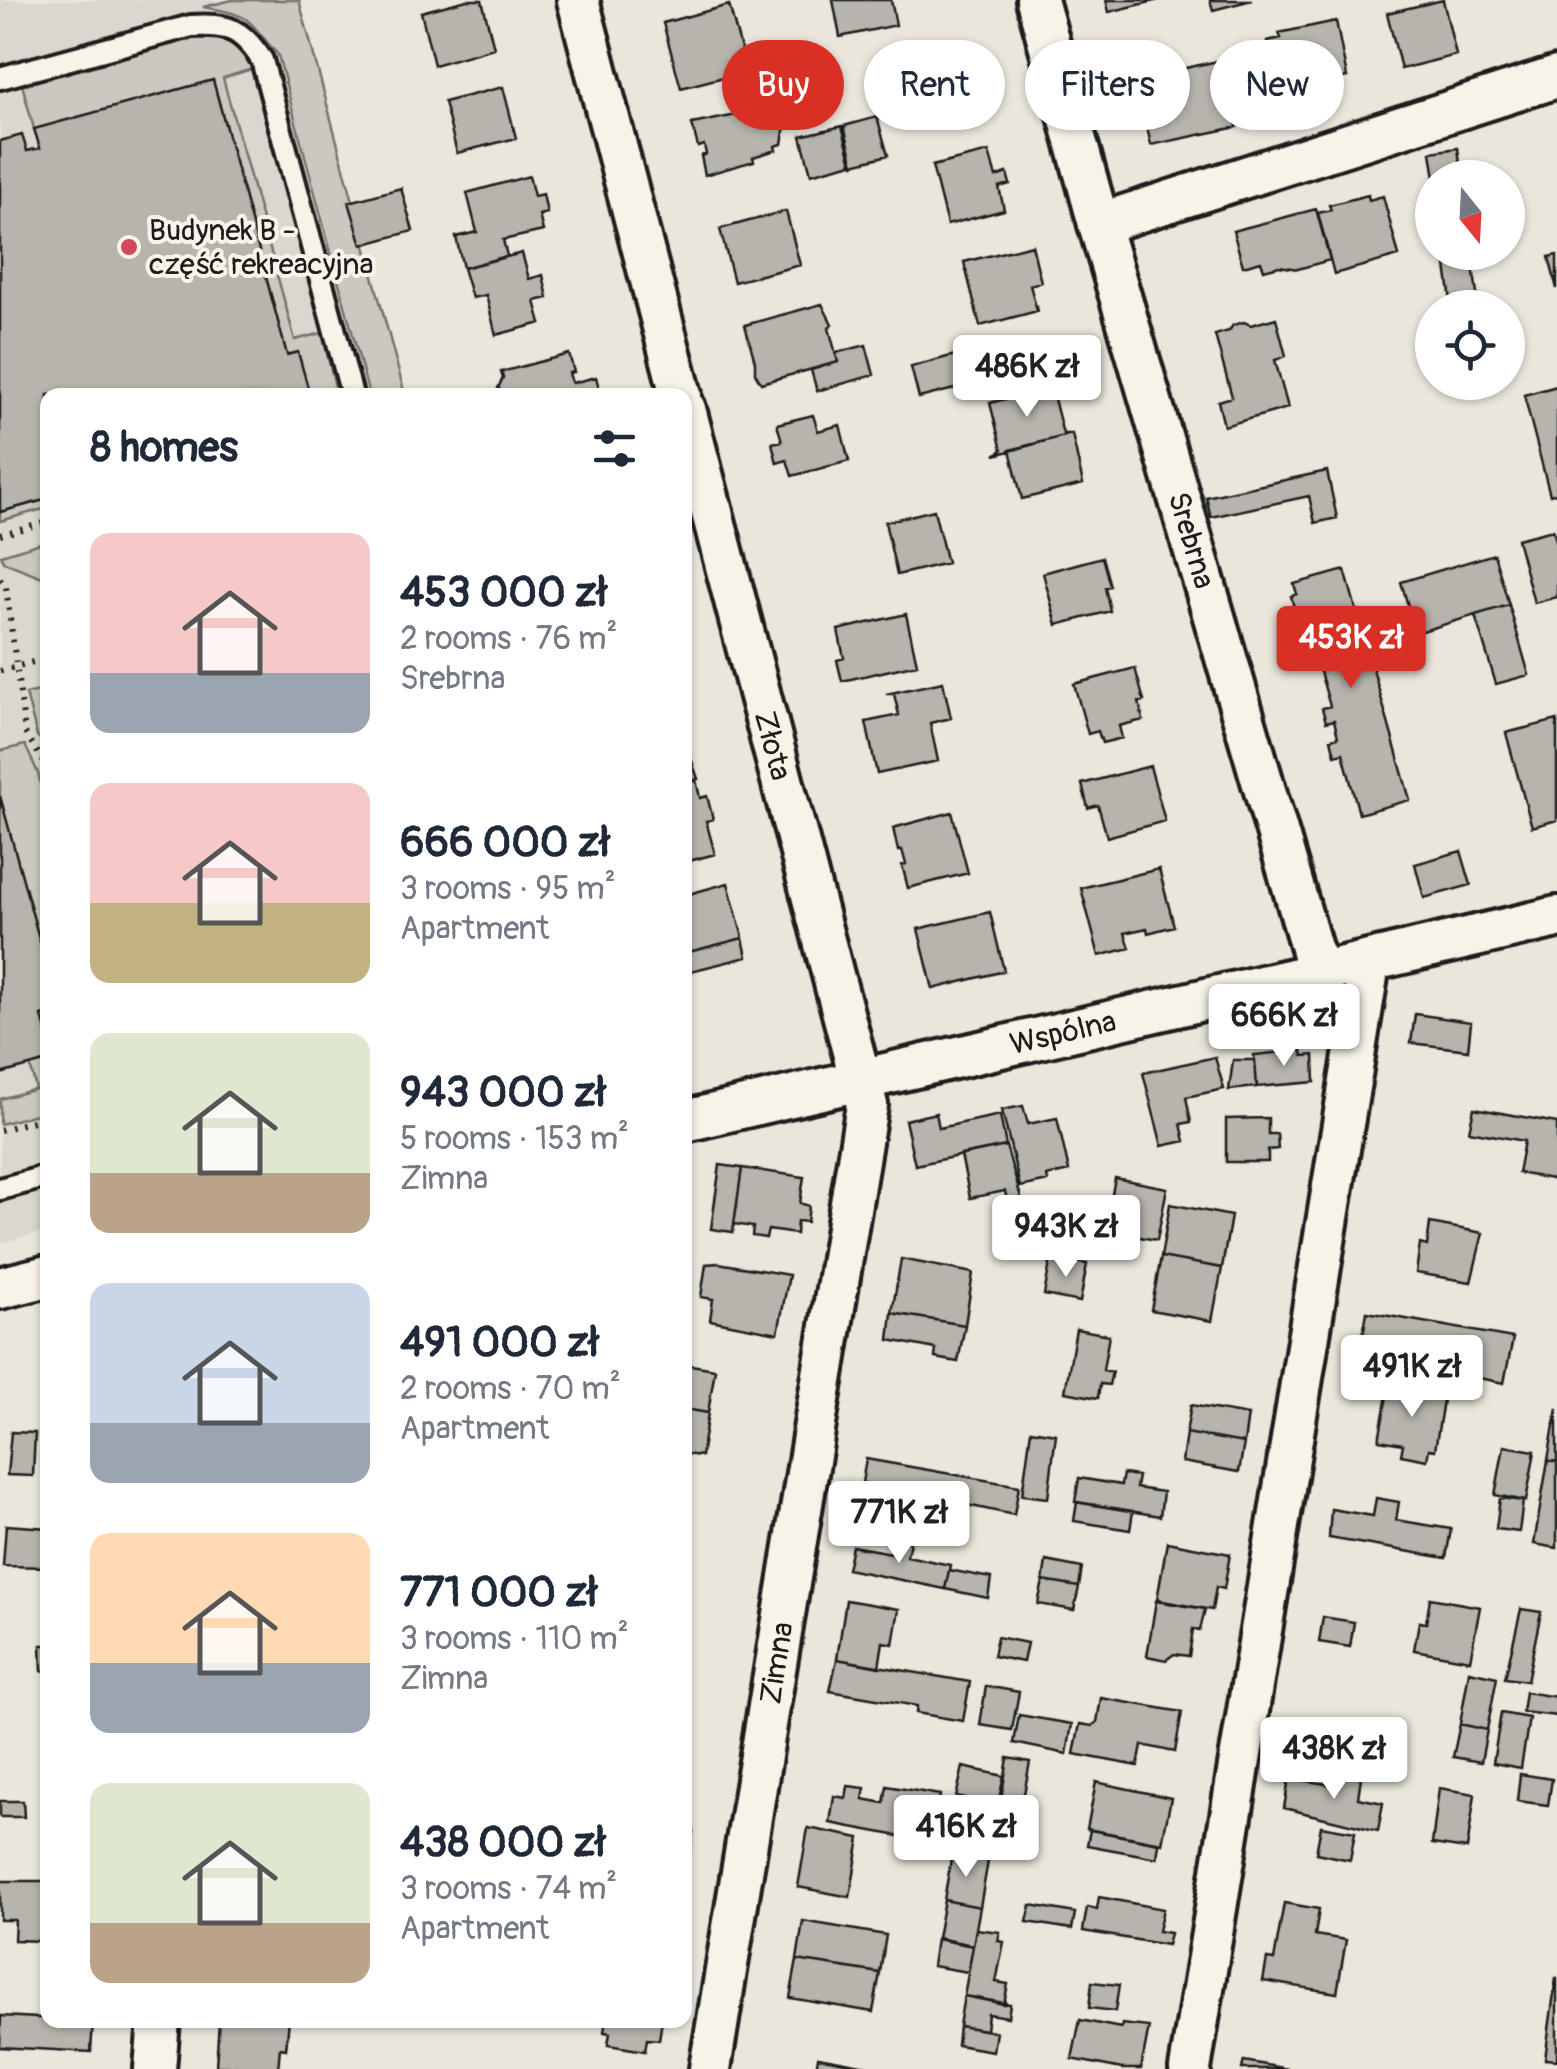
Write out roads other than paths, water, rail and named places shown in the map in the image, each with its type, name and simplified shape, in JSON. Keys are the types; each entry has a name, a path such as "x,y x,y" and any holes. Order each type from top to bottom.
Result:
{"street":[{"path":"578,0 679,388"},
{"name":"Srebrna","path":"1037,0 1319,975"},
{"path":"1099,224 1557,76"},
{"name":"Złota","path":"692,436 860,1080"},
{"name":"Wspólna","path":"692,1120 1557,917"},
{"path":"1190,2069 1369,964"},
{"name":"Zimna","path":"710,2069 857,1172 867,1105 860,1080"},
{"path":"0,1288 40,1278"},
{"path":"155,2069 158,2028"}],"lane":[{"path":"0,78 191,26 221,24 248,38 262,60 350,388"},
{"path":"0,1189 40,1178"}],"place":[{"name":"Budynek B - część rekreacyjna","path":"129,247"}]}
